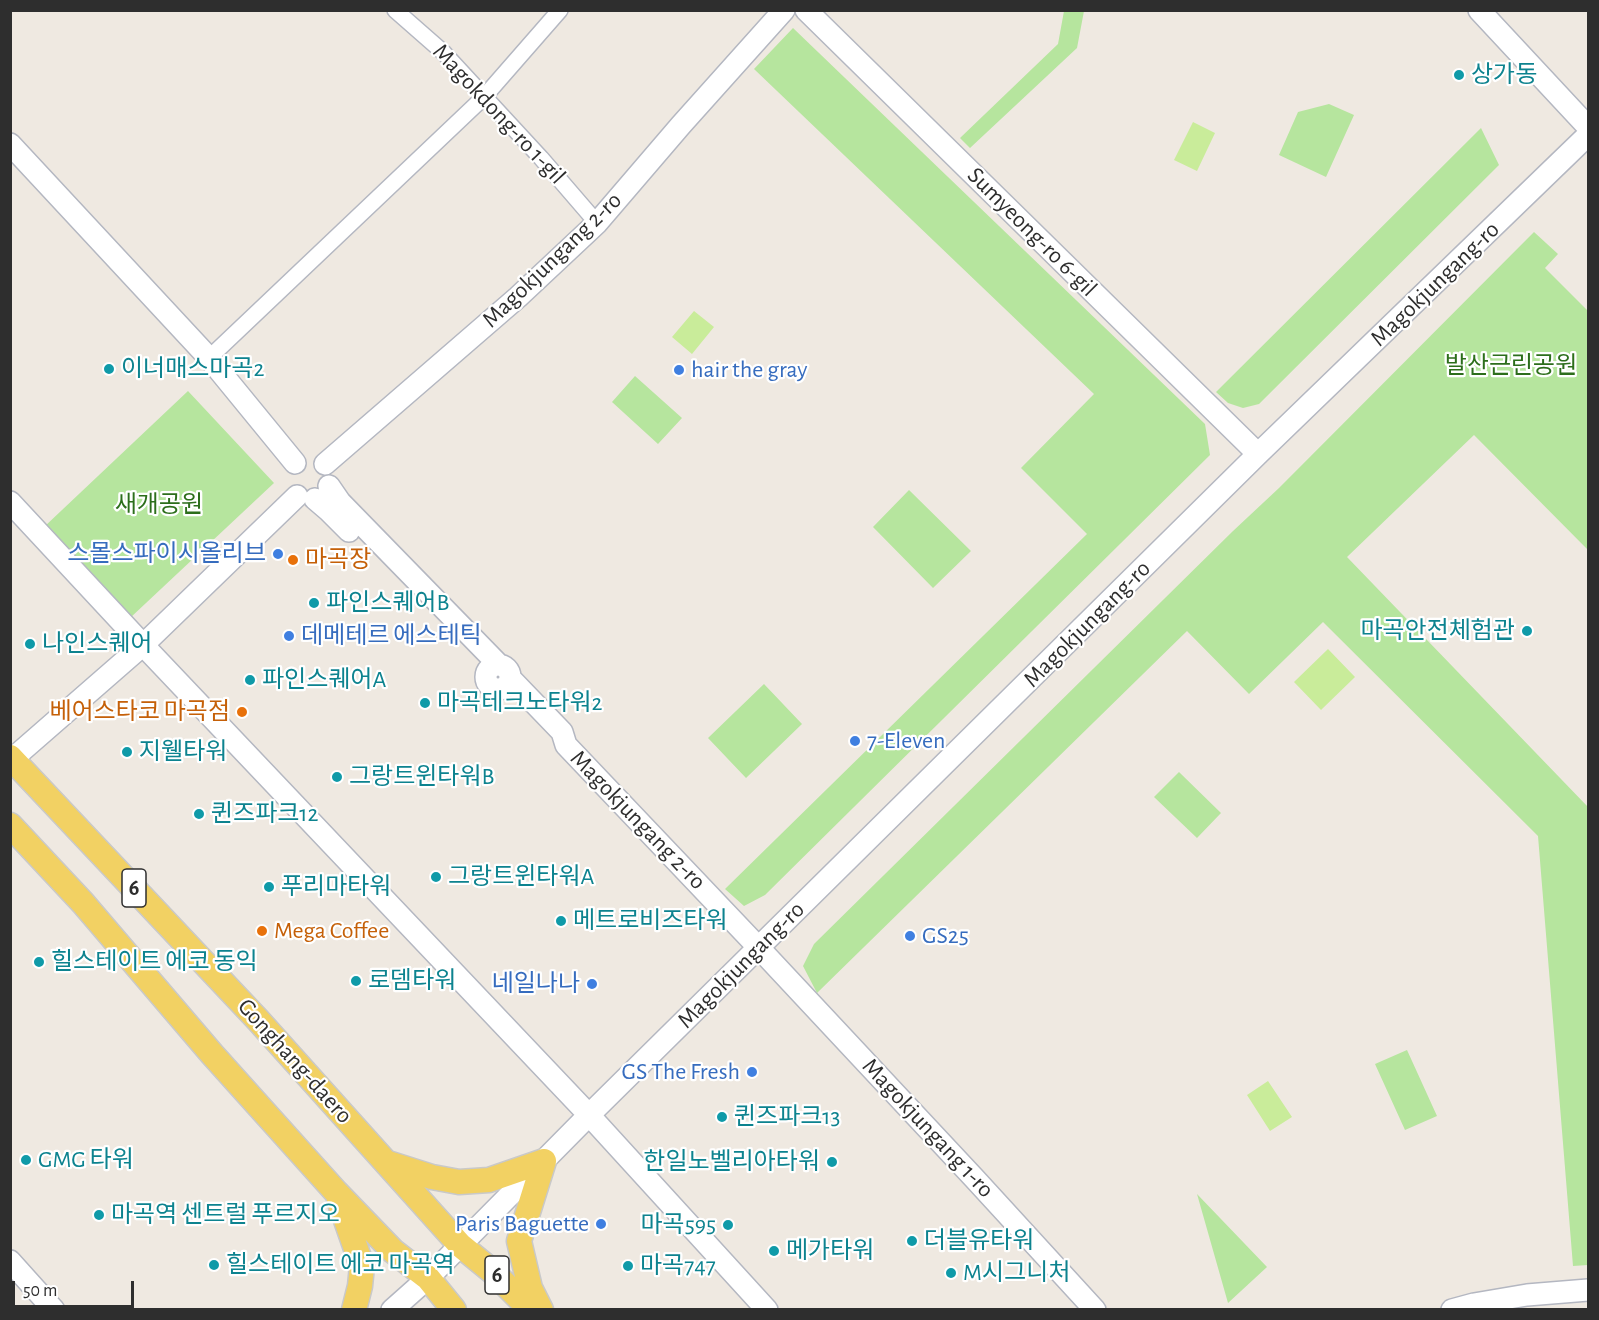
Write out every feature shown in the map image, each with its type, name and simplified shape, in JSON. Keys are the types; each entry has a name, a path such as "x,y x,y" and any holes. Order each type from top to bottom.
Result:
{"main road":[{"name":"Gonghang-daero","path":"11,759 258,1020 460,1245 493,1272 531,1310"},
{"name":"6","path":"10,825 83,903 212,1054 336,1192 393,1251 428,1278 454,1310"},
{"path":"388,1163 432,1177 459,1182 489,1180 544,1161"},
{"path":"541,1310 530,1288 519,1241 544,1161"},
{"path":"336,1192 362,1266 354,1310"}],"street":[{"name":"Magokdong-ro 1-gil","path":"395,10 444,53 541,158 597,223"},
{"path":"209,358 484,97 560,10"},
{"name":"Magokjungang 2-ro","path":"325,464 518,297 597,223 784,10"},
{"name":"Sumyeong-ro 6-gil","path":"806,10 1258,454"},
{"path":"1479,10 1588,128"},
{"name":"Magokjungang-ro","path":"392,1310 428,1278 1258,454 1588,135"},
{"path":"10,144 209,358 295,463"},
{"path":"11,759 314,494 330,474 320,460 307,457 298,460 291,467 288,484 292,493 314,494"},
{"name":"Magokjungang 2-ro","path":"314,494 499,677 552,741 572,751 759,948"},
{"path":"10,502 590,1115 767,1310"},
{"name":"Magokjungang 1-ro","path":"759,948 1095,1310"},
{"path":"10,1261 54,1310"},
{"path":"1452,1310 1527,1295 1588,1290"}],"green space":[{"path":"1064,11 1084,11 1077,48 970,148 960,138 1058,44"},
{"path":"793,28 1205,424 1210,455 765,895 744,906 725,889 1087,534 1021,468 1094,394 754,69"},
{"path":"1329,104 1354,115 1326,177 1279,155 1298,112"},
{"path":"1193,122 1215,133 1197,171 1174,160"},
{"path":"1481,128 1499,165 1259,404 1243,408 1228,403 1216,392"},
{"name":"발산근린공원","path":"1534,232 1558,254 1545,268 1588,311 1588,550 1474,435 1347,557 1588,807 1588,1265 1573,1266 1538,836 1323,622 1249,694 1187,631 817,993 803,966 814,944 1279,488"},
{"path":"694,311 714,327 692,354 672,337"},
{"path":"635,376 682,418 658,444 612,402"},
{"name":"새개공원","path":"188,391 274,483 130,618 44,527"},
{"path":"909,490 971,551 933,588 873,527"},
{"path":"1328,649 1355,677 1321,710 1294,682"},
{"path":"764,684 802,724 746,778 708,738"},
{"path":"1179,772 1221,813 1197,838 1154,797"},
{"path":"1407,1050 1437,1116 1405,1130 1375,1064"},
{"path":"1268,1081 1292,1117 1270,1131 1247,1095"},
{"path":"1197,1194 1267,1267 1228,1303"}],"place":[{"name":"상가동","path":"1459,75"},
{"name":"이너매스마곡2","path":"109,369"},
{"name":"hair the gray","path":"679,370"},
{"name":"스몰스파이시올리브","path":"278,554"},
{"name":"마곡장","path":"293,560"},
{"name":"파인스퀘어B","path":"314,603"},
{"name":"마곡안전체험관","path":"1527,631"},
{"name":"데메테르 에스테틱","path":"289,636"},
{"name":"나인스퀘어","path":"30,644"},
{"name":"파인스퀘어A","path":"250,680"},
{"name":"마곡테크노타워2","path":"425,703"},
{"name":"베어스타코 마곡점","path":"242,712"},
{"name":"7-Eleven","path":"855,741"},
{"name":"지웰타워","path":"127,752"},
{"name":"그랑트윈타워B","path":"337,777"},
{"name":"퀸즈파크12","path":"199,814"},
{"name":"그랑트윈타워A","path":"436,877"},
{"name":"푸리마타워","path":"269,887"},
{"name":"메트로비즈타워","path":"561,921"},
{"name":"Mega Coffee","path":"262,931"},
{"name":"GS25","path":"910,936"},
{"name":"힐스테이트 에코 동익","path":"39,962"},
{"name":"로뎀타워","path":"356,981"},
{"name":"네일나나","path":"592,984"},
{"name":"GS The Fresh","path":"752,1072"},
{"name":"퀸즈파크13","path":"722,1117"},
{"name":"GMG 타워","path":"26,1160"},
{"name":"한일노벨리아타워","path":"832,1162"},
{"name":"마곡역 센트럴 푸르지오","path":"99,1215"},
{"name":"Paris Baguette","path":"601,1224"},
{"name":"마곡595","path":"728,1225"},
{"name":"더블유타워","path":"912,1241"},
{"name":"메가타워","path":"774,1251"},
{"name":"힐스테이트 에코 마곡역","path":"214,1265"},
{"name":"마곡747","path":"628,1266"},
{"name":"M시그니처","path":"951,1273"}]}
